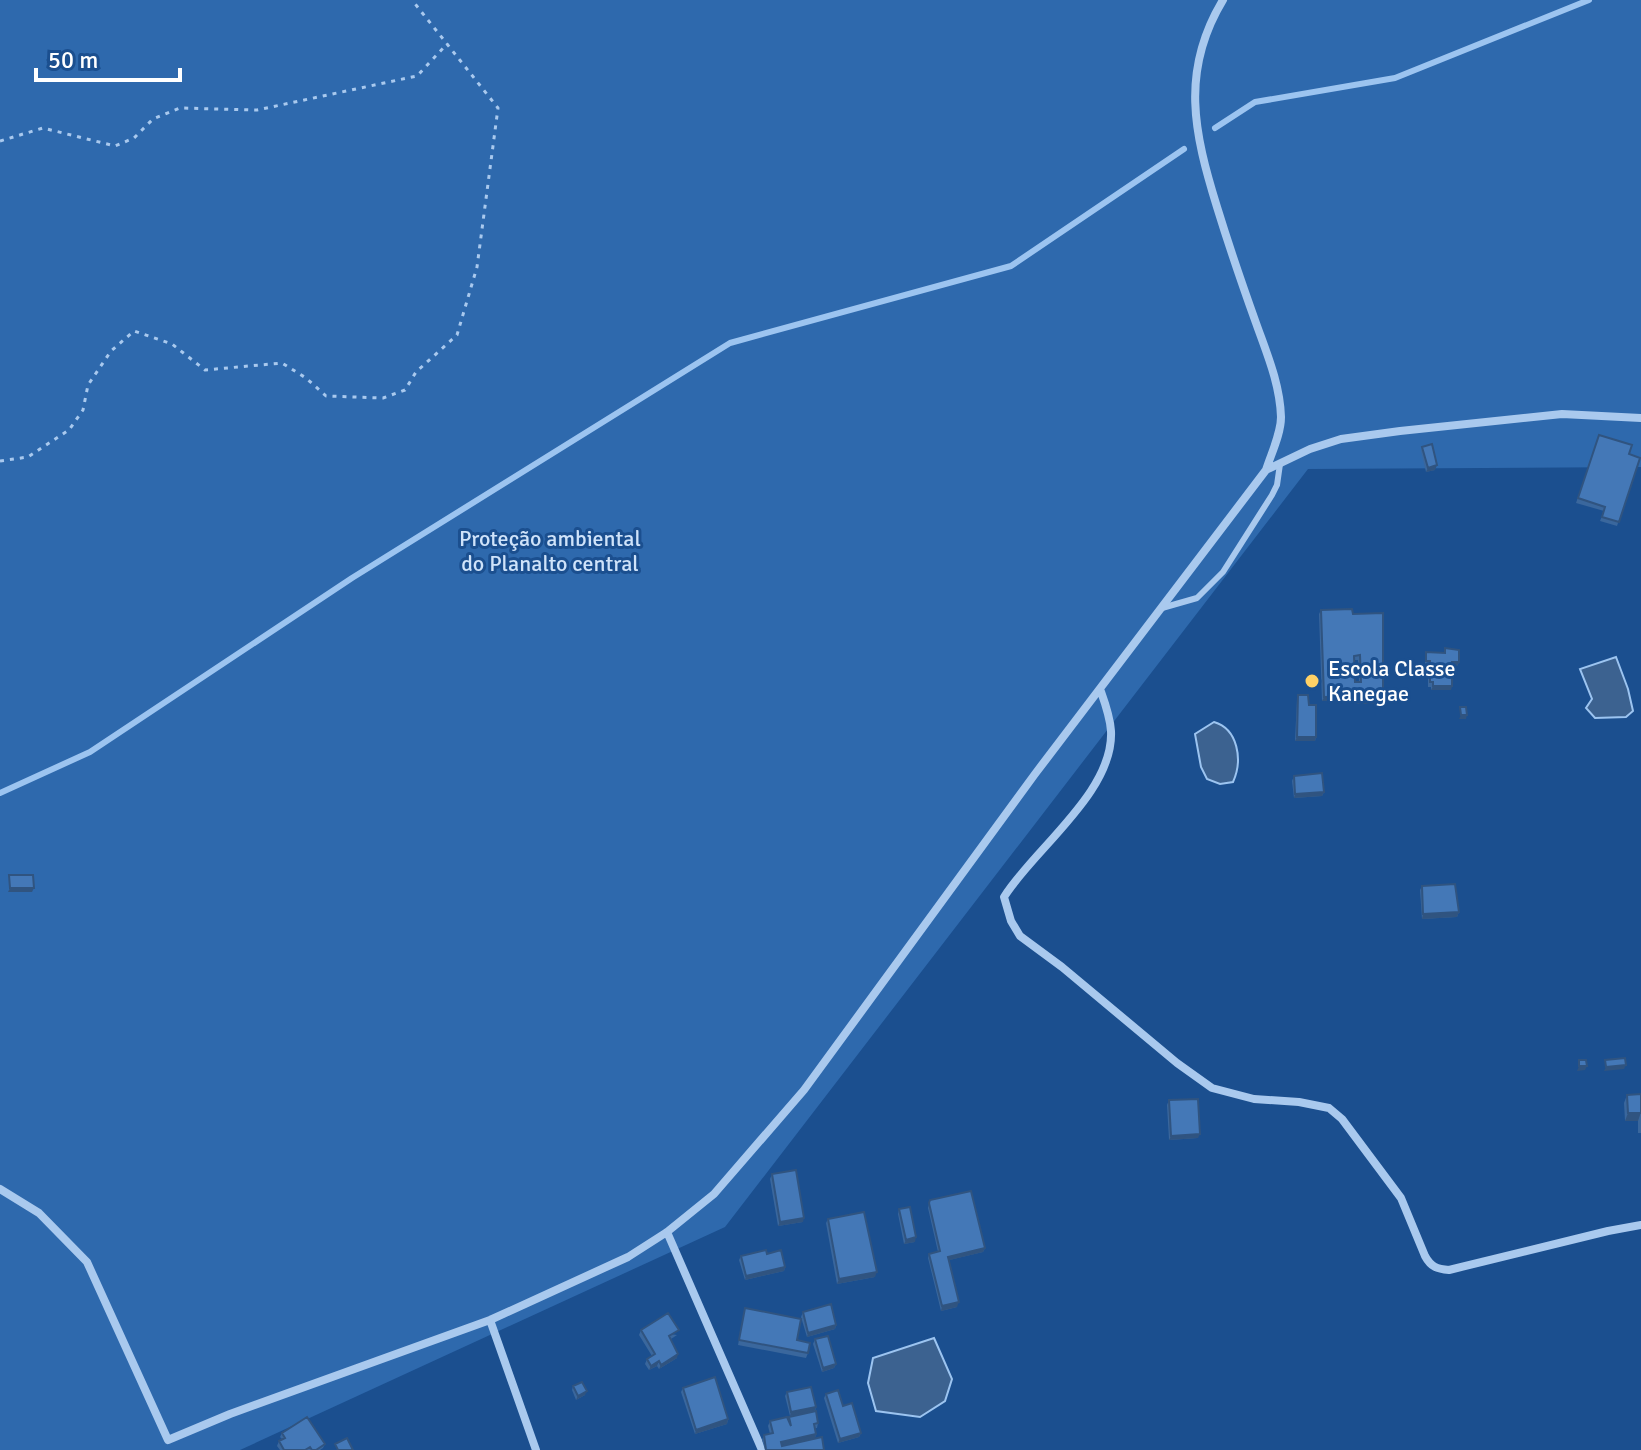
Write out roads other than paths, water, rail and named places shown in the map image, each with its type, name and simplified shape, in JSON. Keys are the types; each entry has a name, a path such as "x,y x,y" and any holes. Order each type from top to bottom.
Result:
{"street":[{"path":"168,1440 230,1414 490,1320 628,1257 667,1232 714,1194 804,1090 1266,470 1281,420 1276,381 1230,250 1196,130 1194,96 1199,63 1212,17 1223,0"},
{"path":"1266,470 1310,449 1341,439 1452,424 1562,414 1641,418"},
{"path":"1100,689 1108,710 1111,734 1106,761 1079,805 1004,897 1011,921 1020,936 1212,1088 1254,1099 1329,1108 1347,1126 1401,1198 1429,1264 1438,1269 1449,1270 1641,1225"},
{"path":"0,1189 39,1213 87,1262 172,1450"},
{"path":"667,1232 762,1450"},
{"path":"490,1320 536,1450"}],"lane":[{"path":"1162,608 1197,598 1223,572 1272,495 1280,464"}],"waterway":[{"path":"1215,128 1255,102 1395,78 1589,0"},
{"path":"0,793 90,752 352,578 730,343 1011,266 1184,149"}],"place":[{"name":"Escola Classe Kanegae","path":"1312,681"}],"park label":[{"name":"Proteção ambiental do Planalto central","path":"550,550"}]}
